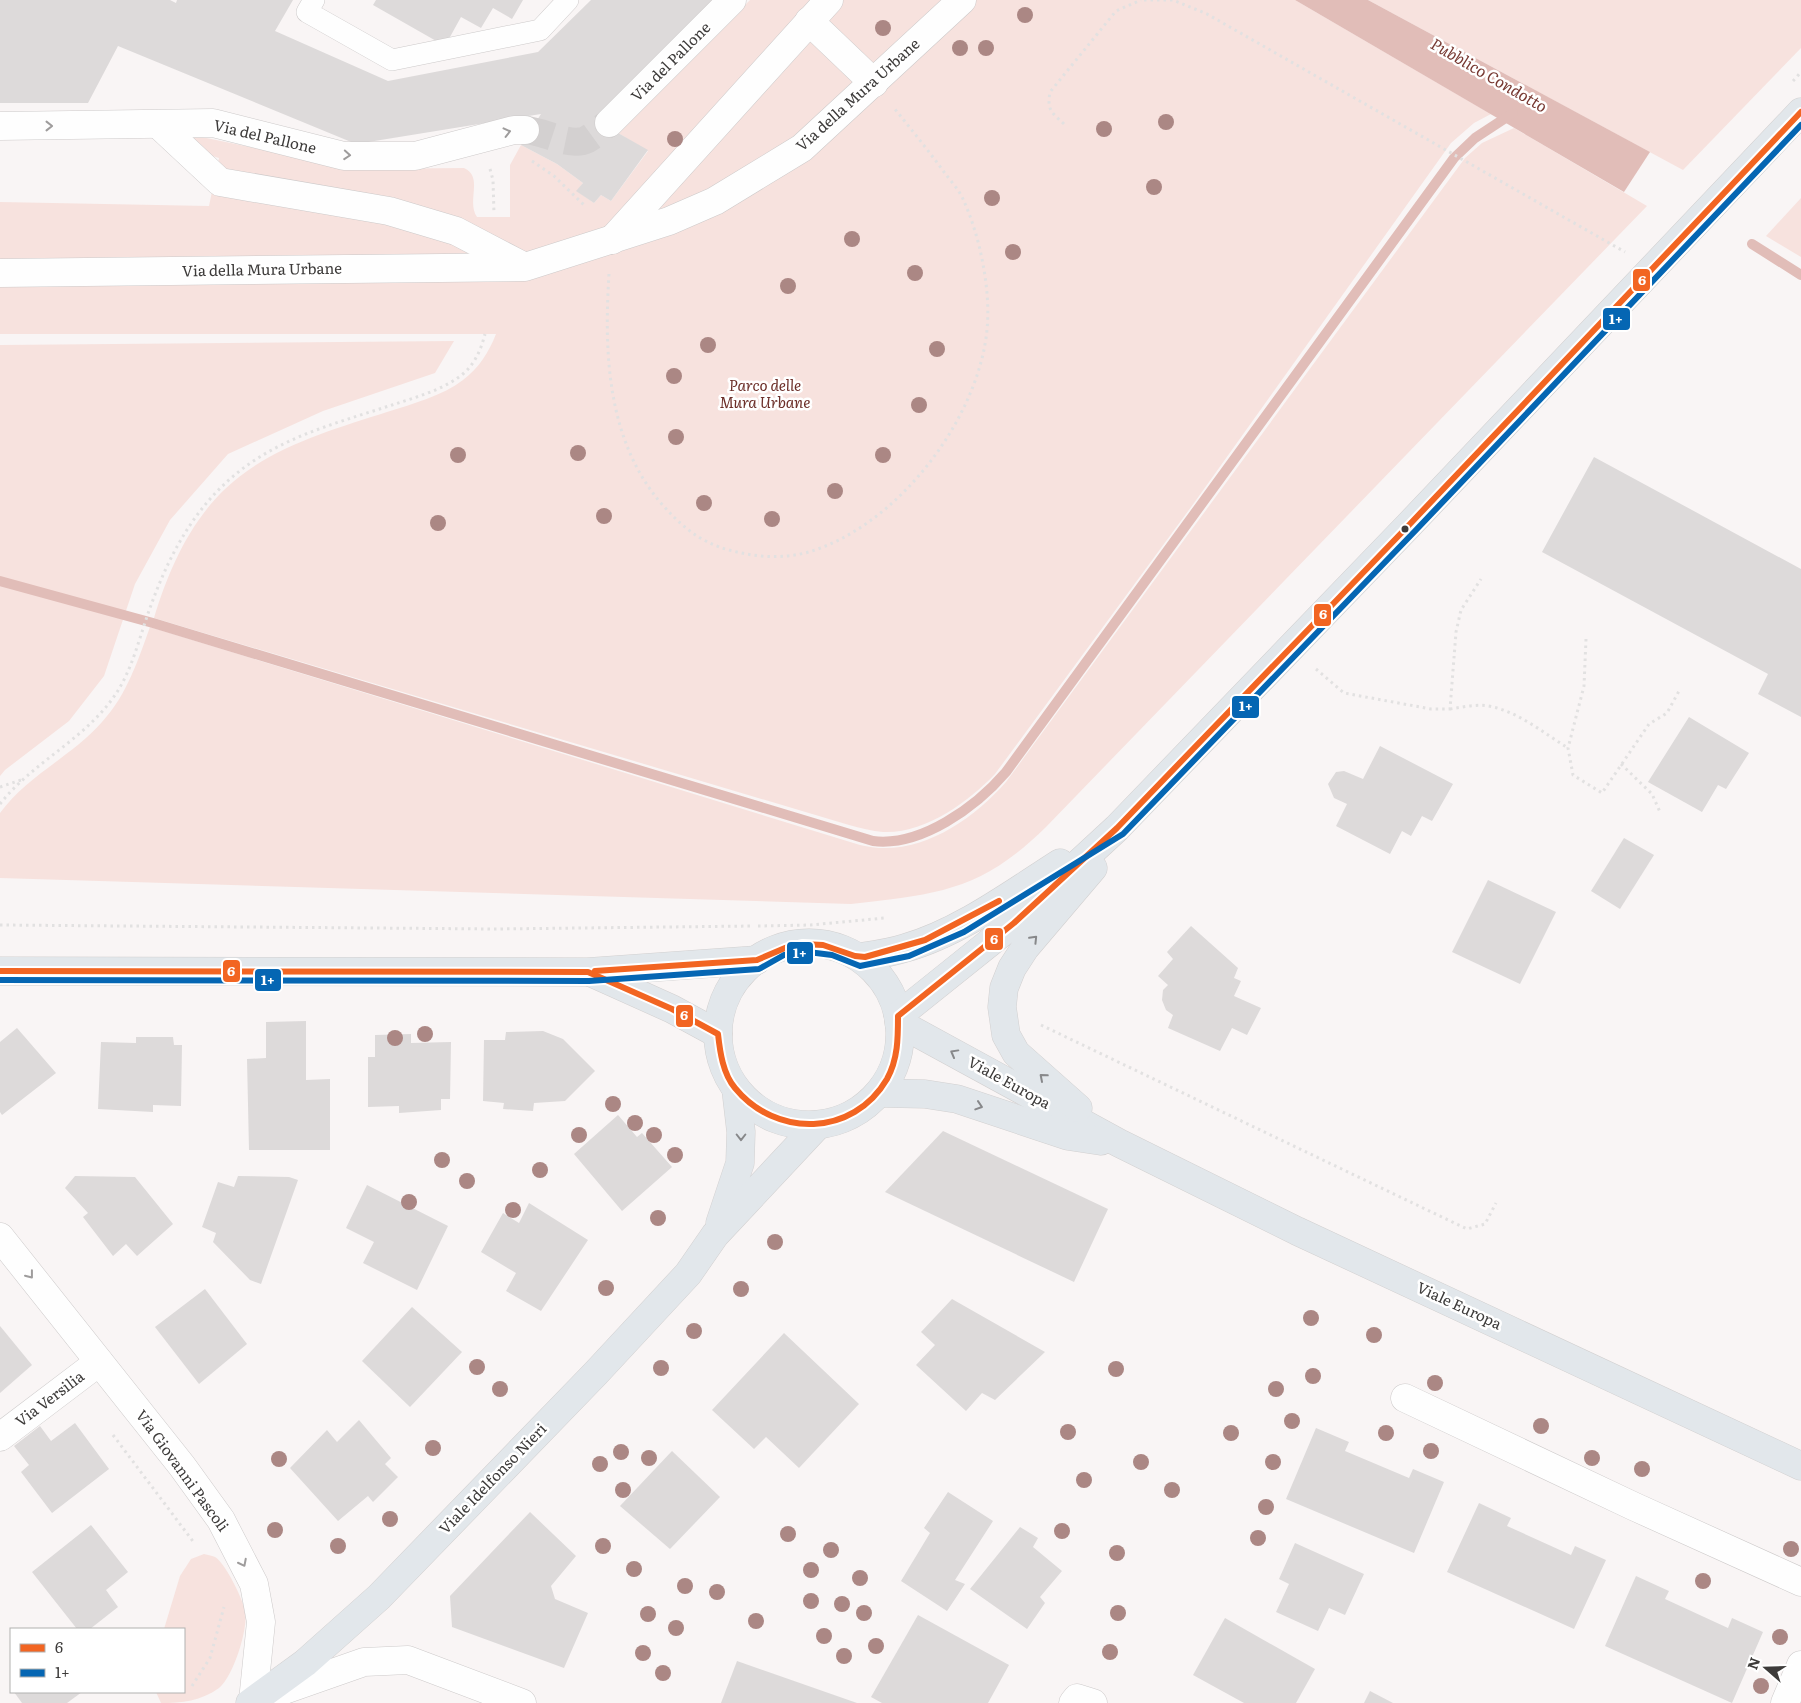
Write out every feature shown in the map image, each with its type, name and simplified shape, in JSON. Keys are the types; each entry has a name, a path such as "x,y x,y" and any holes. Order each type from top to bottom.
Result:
{"main road":[{"path":"899,1020 1014,923 1117,828 1801,112"},
{"path":"859,957 906,948 960,924 1117,828"},
{"path":"1117,828 1099,860 1072,895 1025,948 1012,968 1004,988 1002,1007 1006,1035 1016,1053 1119,1143"},
{"path":"808,943 834,947 859,957 873,969 884,983 894,999 899,1020 899,1050 894,1066 880,1093 858,1111 839,1121 818,1125 797,1125 775,1119 757,1109 736,1088 721,1056 718,1034 721,1012 728,992 741,974 757,960 781,947 808,943"},
{"path":"0,971 588,972 757,960"},
{"path":"588,972 672,1009 718,1034"},
{"name":"Viale Europa","path":"899,1020 1119,1143 1297,1231 1795,1463"},
{"name":"Viale Idelfonso Nieri","path":"715,1235 740,1163 741,1132 736,1088"},
{"name":"Viale Europa","path":"880,1093 925,1094 957,1099 1068,1136 1119,1143"},
{"name":"Viale Idelfonso Nieri","path":"252,1702 305,1663 379,1597 596,1373 688,1274 715,1235 818,1125"}],"street":[{"name":"Via del Pallone","path":"609,123 732,0"},
{"path":"611,241 829,0"},
{"name":"Via della Mura Urbane","path":"0,273 525,267 669,221 715,200 802,148 962,0"},
{"path":"810,21 874,83"},
{"name":"Via del Pallone","path":"0,126 160,126 213,124 344,156 415,156 514,130 525,130"},
{"path":"160,126 220,182 389,211 456,231 525,267"},
{"name":"Via Giovanni Pascoli","path":"0,1237 182,1466 221,1520 254,1584 261,1622 252,1702"},
{"name":"Via Versilia","path":"0,1437 99,1362"},
{"path":"1405,1398 1632,1506 1801,1582"},
{"path":"252,1702 364,1662 408,1660 522,1703"},
{"path":"1785,1703 1801,1665"},
{"path":"1073,1703 1077,1698 1094,1703"}],"lane":[{"path":"314,0 307,12 392,60 540,30 568,0"}],"path":[{"path":"1064,124 1052,114 1048,105 1050,92 1116,11 1142,0 1173,0 1207,14 1627,254 1621,261"},
{"path":"1788,86 1801,72"},
{"path":"611,241 608,295 609,372 621,429 630,455 653,494 675,520 695,536 722,548 747,555 777,557 805,553 839,539 874,517 904,492 949,436 968,399 980,366 987,330 983,263 963,198 917,135 874,83"},
{"path":"488,137 554,176 584,205"},
{"path":"488,137 493,180 494,218"},
{"path":"0,804 24,779 68,745 98,717 122,686 167,563 205,503 238,472 264,454 301,437 443,387 472,365 478,356 485,334"},
{"path":"1450,709 1456,632 1461,610 1481,579"},
{"path":"1586,639 1584,686 1568,748 1573,775 1602,793 1649,724 1667,713 1679,692"},
{"path":"1292,646 1344,693 1431,709 1470,706 1498,708 1511,713 1568,748"},
{"path":"1621,764 1652,794 1660,812"},
{"path":"0,787 24,779"},
{"path":"0,926 496,929 810,925 888,918"},
{"path":"1041,1025 1467,1229 1485,1224 1496,1203"},
{"path":"108,1428 197,1547"},
{"path":"192,1686 210,1658 225,1606"}],"green space":[{"name":"Parco delle Mura Urbane","path":"750,0 1295,0 1491,114 1474,123 1451,143 1194,503 995,774 959,805 930,822 914,828 883,832 849,825 154,618 173,567 190,534 211,504 241,475 301,442 446,391 463,380 479,365 496,334 0,334 0,202 209,206 219,158 196,151 187,134 357,169 464,168 473,177 473,204 477,217 510,217 510,165 521,145 557,164 583,183 577,191 594,203 601,195 611,201 648,151 618,133"},
{"path":"1368,0 1801,0 1801,48 1683,170"},
{"path":"1514,128 1647,206 1046,827 1023,848 1000,865 979,877 957,886 934,892 851,904 0,878 0,813 23,788 77,746 111,712 131,677 150,627 860,845 881,848 901,847 921,842 940,834 976,811 1006,782 1465,158 1482,143"},
{"path":"1801,198 1801,257 1766,236"},
{"path":"454,341 435,373 323,411 228,454 170,520 135,584 104,676 69,721 5,770 0,776 0,345"},
{"path":"204,1554 215,1557 224,1567 241,1598 245,1610 245,1628 239,1652 230,1674 219,1688 205,1696 191,1700 161,1703 156,1693 185,1693 185,1628 164,1628 180,1576 191,1559"}],"water":[{"path":"1295,0 1368,0 1650,152 1624,192"}],"building":[{"path":"0,0 170,0 176,3 177,0 293,0 275,31 388,81 538,52 591,0 718,0 597,121 648,150 611,201 601,195 594,203 576,191 583,183 557,164 521,145 541,114 356,144 118,46 88,103 0,103"},
{"path":"376,0 523,0 512,19 493,8 481,28 461,17 445,46 373,5"},
{"path":"1594,457 1801,569 1801,717 1758,694 1768,674 1542,552"},
{"path":"1689,717 1749,753 1726,789 1718,785 1702,812 1648,782"},
{"path":"1380,746 1453,784 1432,821 1422,816 1411,836 1402,831 1390,854 1336,826 1347,804 1334,798 1328,784 1336,772 1344,771 1363,779"},
{"path":"1624,838 1654,855 1620,909 1591,891"},
{"path":"1488,880 1556,912 1520,984 1452,952"},
{"path":"1191,926 1238,968 1234,978 1241,981 1234,996 1261,1008 1247,1035 1232,1028 1220,1051 1168,1028 1173,1015 1166,1010 1162,1000 1163,990 1168,985 1158,976 1173,959 1167,952"},
{"path":"306,1021 306,1080 330,1079 330,1150 249,1150 247,1059 266,1058 266,1022"},
{"path":"17,1028 56,1073 2,1115 0,1112 0,1042"},
{"path":"543,1031 563,1039 595,1071 565,1101 534,1103 533,1111 503,1109 504,1103 483,1101 484,1040 505,1040 506,1032"},
{"path":"411,1034 411,1043 451,1042 450,1099 441,1099 441,1110 399,1113 399,1106 368,1107 368,1057 375,1057 375,1035"},
{"path":"136,1037 173,1037 174,1045 182,1045 181,1106 153,1105 153,1112 98,1109 101,1042 136,1043"},
{"path":"618,1115 637,1137 642,1133 672,1167 622,1211 574,1154"},
{"path":"943,1131 1108,1209 1074,1282 885,1192"},
{"path":"75,1176 135,1177 173,1224 137,1256 126,1244 113,1256 83,1217 88,1213 65,1188"},
{"path":"238,1176 289,1177 298,1180 261,1284 250,1280 213,1242 216,1233 202,1227 218,1182 234,1187"},
{"path":"367,1185 448,1226 417,1290 363,1263 374,1242 346,1228"},
{"path":"529,1203 588,1240 541,1311 506,1291 516,1273 481,1252 503,1213 519,1223"},
{"path":"205,1289 247,1344 199,1384 155,1327"},
{"path":"952,1299 1045,1352 995,1400 982,1393 966,1411 916,1365 935,1345 921,1332"},
{"path":"412,1307 462,1352 410,1407 362,1361"},
{"path":"0,1326 32,1365 0,1393"},
{"path":"784,1333 859,1404 799,1468 766,1437 754,1449 712,1410"},
{"path":"359,1420 391,1458 385,1464 398,1477 373,1502 368,1496 338,1521 290,1468 327,1430 337,1442"},
{"path":"75,1423 109,1469 52,1513 21,1472 29,1465 14,1446 40,1426 51,1441"},
{"path":"1316,1428 1349,1442 1345,1451 1409,1478 1413,1469 1444,1482 1414,1553 1286,1499"},
{"path":"672,1451 720,1497 670,1549 620,1506"},
{"path":"948,1492 993,1521 955,1580 965,1584 947,1611 901,1581 930,1533 924,1528"},
{"path":"1479,1503 1511,1518 1507,1526 1571,1555 1575,1546 1606,1560 1574,1629 1447,1572"},
{"path":"530,1512 576,1556 551,1586 555,1599 588,1613 564,1668 452,1627 450,1596"},
{"path":"91,1525 128,1572 106,1590 118,1607 91,1628 76,1628 32,1572"},
{"path":"1020,1527 1038,1538 1033,1547 1062,1571 1040,1597 1045,1603 1027,1629 970,1589"},
{"path":"1295,1543 1364,1574 1345,1615 1329,1608 1318,1631 1276,1612 1289,1584 1279,1579"},
{"path":"1636,1576 1669,1591 1665,1599 1728,1628 1732,1618 1763,1632 1732,1703 1605,1646"},
{"path":"918,1615 1009,1665 988,1703 882,1703 871,1697"},
{"path":"1225,1618 1315,1669 1296,1703 1244,1703 1193,1675"},
{"path":"737,1661 857,1703 721,1703"},
{"path":"1370,1691 1393,1703 1364,1703"},
{"path":"15,1693 81,1693 67,1703 22,1703"}],"waterway":[{"path":"0,581 153,623 873,841 910,838 946,822 963,811 994,785 1006,772 1454,158 1475,138 1513,113"},
{"name":"Pubblico Condotto","path":"1752,244 1801,275"}],"tunnel":[{"path":"525,130 576,142 589,138 609,123"}],"transit line":[{"name":"6","path":"0,971 588,972 672,1009 718,1034 723,1062 731,1082 752,1104 771,1116 792,1122 814,1124 835,1121 855,1112 872,1098 891,1071 897,1048 898,1016 1014,923 1117,828 1410,524 1801,112"},
{"name":"1+","path":"0,980 589,981 759,969 784,955 808,952 832,955 860,966 909,956 964,932 1123,834 1416,530 1801,125"},
{"name":"6","path":"595,971 757,960 785,948 803,944 823,945 855,956 865,957 925,940 999,901"}]}
